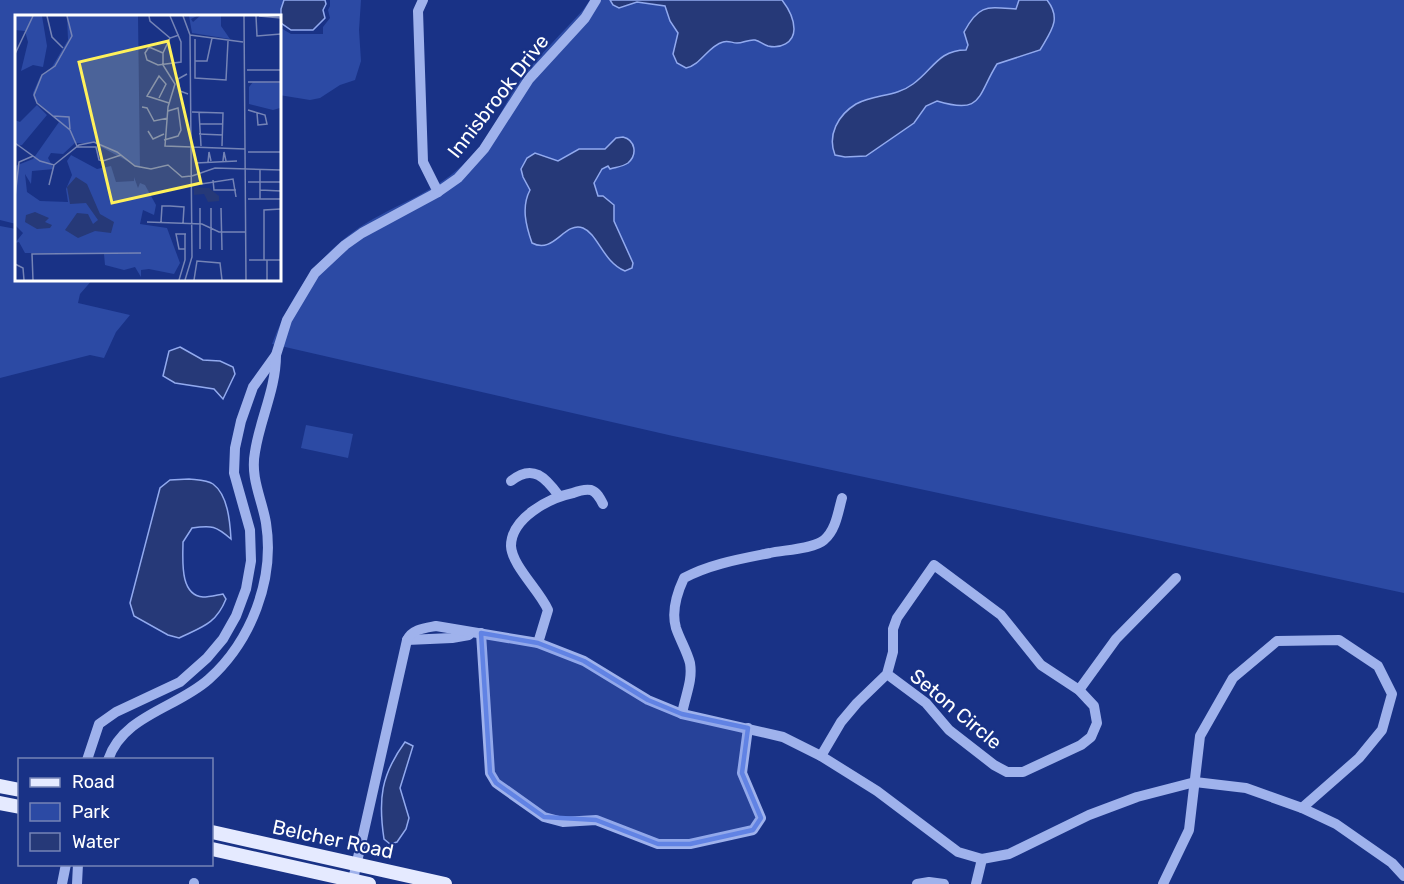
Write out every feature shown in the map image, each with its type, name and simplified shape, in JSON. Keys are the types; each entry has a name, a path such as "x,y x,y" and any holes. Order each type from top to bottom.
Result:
{"main road":[{"path":"0,786 18,790"},
{"name":"Belcher Road","path":"213,832 445,884"},
{"name":"Belcher Road","path":"213,849 369,884"}],"street":[{"path":"423,0 418,11 423,162 438,192"},
{"name":"Innisbrook Drive","path":"109,758 121,737 140,719 185,697 208,680 227,661 247,629 258,605 266,575 268,544 266,522 254,477 255,452 276,371 276,355 287,320 315,273 345,245 362,233 438,192 458,178 478,156 529,79 585,18 596,0"},
{"name":"Innisbrook Drive","path":"87,758 99,724 116,712 180,682 207,658 223,639 236,616 246,589 251,561 250,530 234,473 235,448 253,387 276,355"},
{"path":"248,399 268,406"},
{"path":"238,432 258,438"},
{"path":"511,481 521,474 534,473 545,479 559,496"},
{"path":"538,643 548,610 515,560 512,537 519,525 535,509 559,496 588,490 598,495 603,504"},
{"path":"682,714 691,680 690,664 674,616 676,601 684,578 702,568 771,552 817,545 825,540 833,527 842,498"},
{"name":"Seton Circle","path":"934,566 1001,615 1041,665 1079,690 1094,706 1096,723 1091,737 1081,745 1014,774 994,765 949,730 926,704 887,674 893,652 893,629 897,618 934,566"},
{"path":"1079,690 1116,639 1176,578"},
{"path":"481,633 490,773 496,783 544,817 563,822 596,820 658,844 690,844 753,830 761,818 742,773 748,728"},
{"path":"353,882 408,637 453,638 481,633 538,643 584,661 648,700 682,714 783,737 821,756 877,791 958,852 982,859 1009,854 1089,815 1137,797 1195,782 1246,788 1302,808 1336,824 1392,863 1404,876"},
{"path":"1163,884 1189,830 1200,736 1233,678 1277,641 1339,640 1378,666 1392,694 1382,730 1359,758 1302,808"},
{"path":"821,756 841,722 887,674"},
{"path":"976,884 982,859"},
{"path":"62,884 66,866"},
{"path":"77,884 78,866"},
{"path":"917,884 929,882 944,884"}],"highlighted area":[{"path":"481,633 538,643 584,661 648,700 682,714 748,728 742,773 761,818 753,830 690,844 658,844 596,820 544,817 496,783 490,773"}],"green space":[{"path":"0,0 299,0 280,20 280,15 15,15 15,224 0,220"},
{"path":"330,0 361,0 359,30 361,61 355,80 340,85 320,98 310,100 280,95 280,28 291,34 323,34 323,27 330,18 328,10"},
{"path":"590,0 1404,0 1404,593 673,436 272,344 289,306 325,257 355,230 438,184 473,155 487,137 522,78"},
{"path":"0,226 15,229 15,280 92,280 80,294 78,303 130,315 116,332 104,358 90,355 0,378"},
{"path":"306,425 353,434 348,458 301,448"}],"water":[{"path":"284,0 325,0 323,10 325,18 313,30 291,30 281,23 281,9"},
{"path":"610,0 782,0 792,17 793,34 786,44 777,47 755,40 737,43 723,42 686,68 677,63 673,54 678,33 670,21 665,6 637,2 619,8"},
{"path":"1019,0 1047,0 1054,13 1053,25 1040,50 997,64 977,100 971,104 963,106 937,101 926,106 914,123 866,156 835,155 833,133 844,114 863,101 906,88 920,79 942,57 949,53 966,50 968,45 964,32 974,16 991,8 1016,9"},
{"path":"623,137 632,144 633,156 628,163 621,166 610,169 608,166 602,169 594,183 598,196 603,196 614,205 614,221 633,263 632,268 625,271 617,267 593,236 583,228 570,229 547,245 540,246 532,243 525,210 530,190 521,169 527,158 535,153 558,161 579,149 605,149 616,138"},
{"path":"180,347 203,360 220,361 233,367 235,374 223,399 214,389 175,383 163,376 169,351"},
{"path":"189,479 208,482 218,489 227,509 231,539 217,529 204,527 192,528 183,542 184,575 190,590 195,595 203,597 223,594 226,599 213,619 179,638 168,635 134,616 130,603 160,488 170,480"},
{"path":"405,742 413,746 400,788 409,818 406,829 397,842 390,844 384,839 382,825 383,788 391,765"}]}
